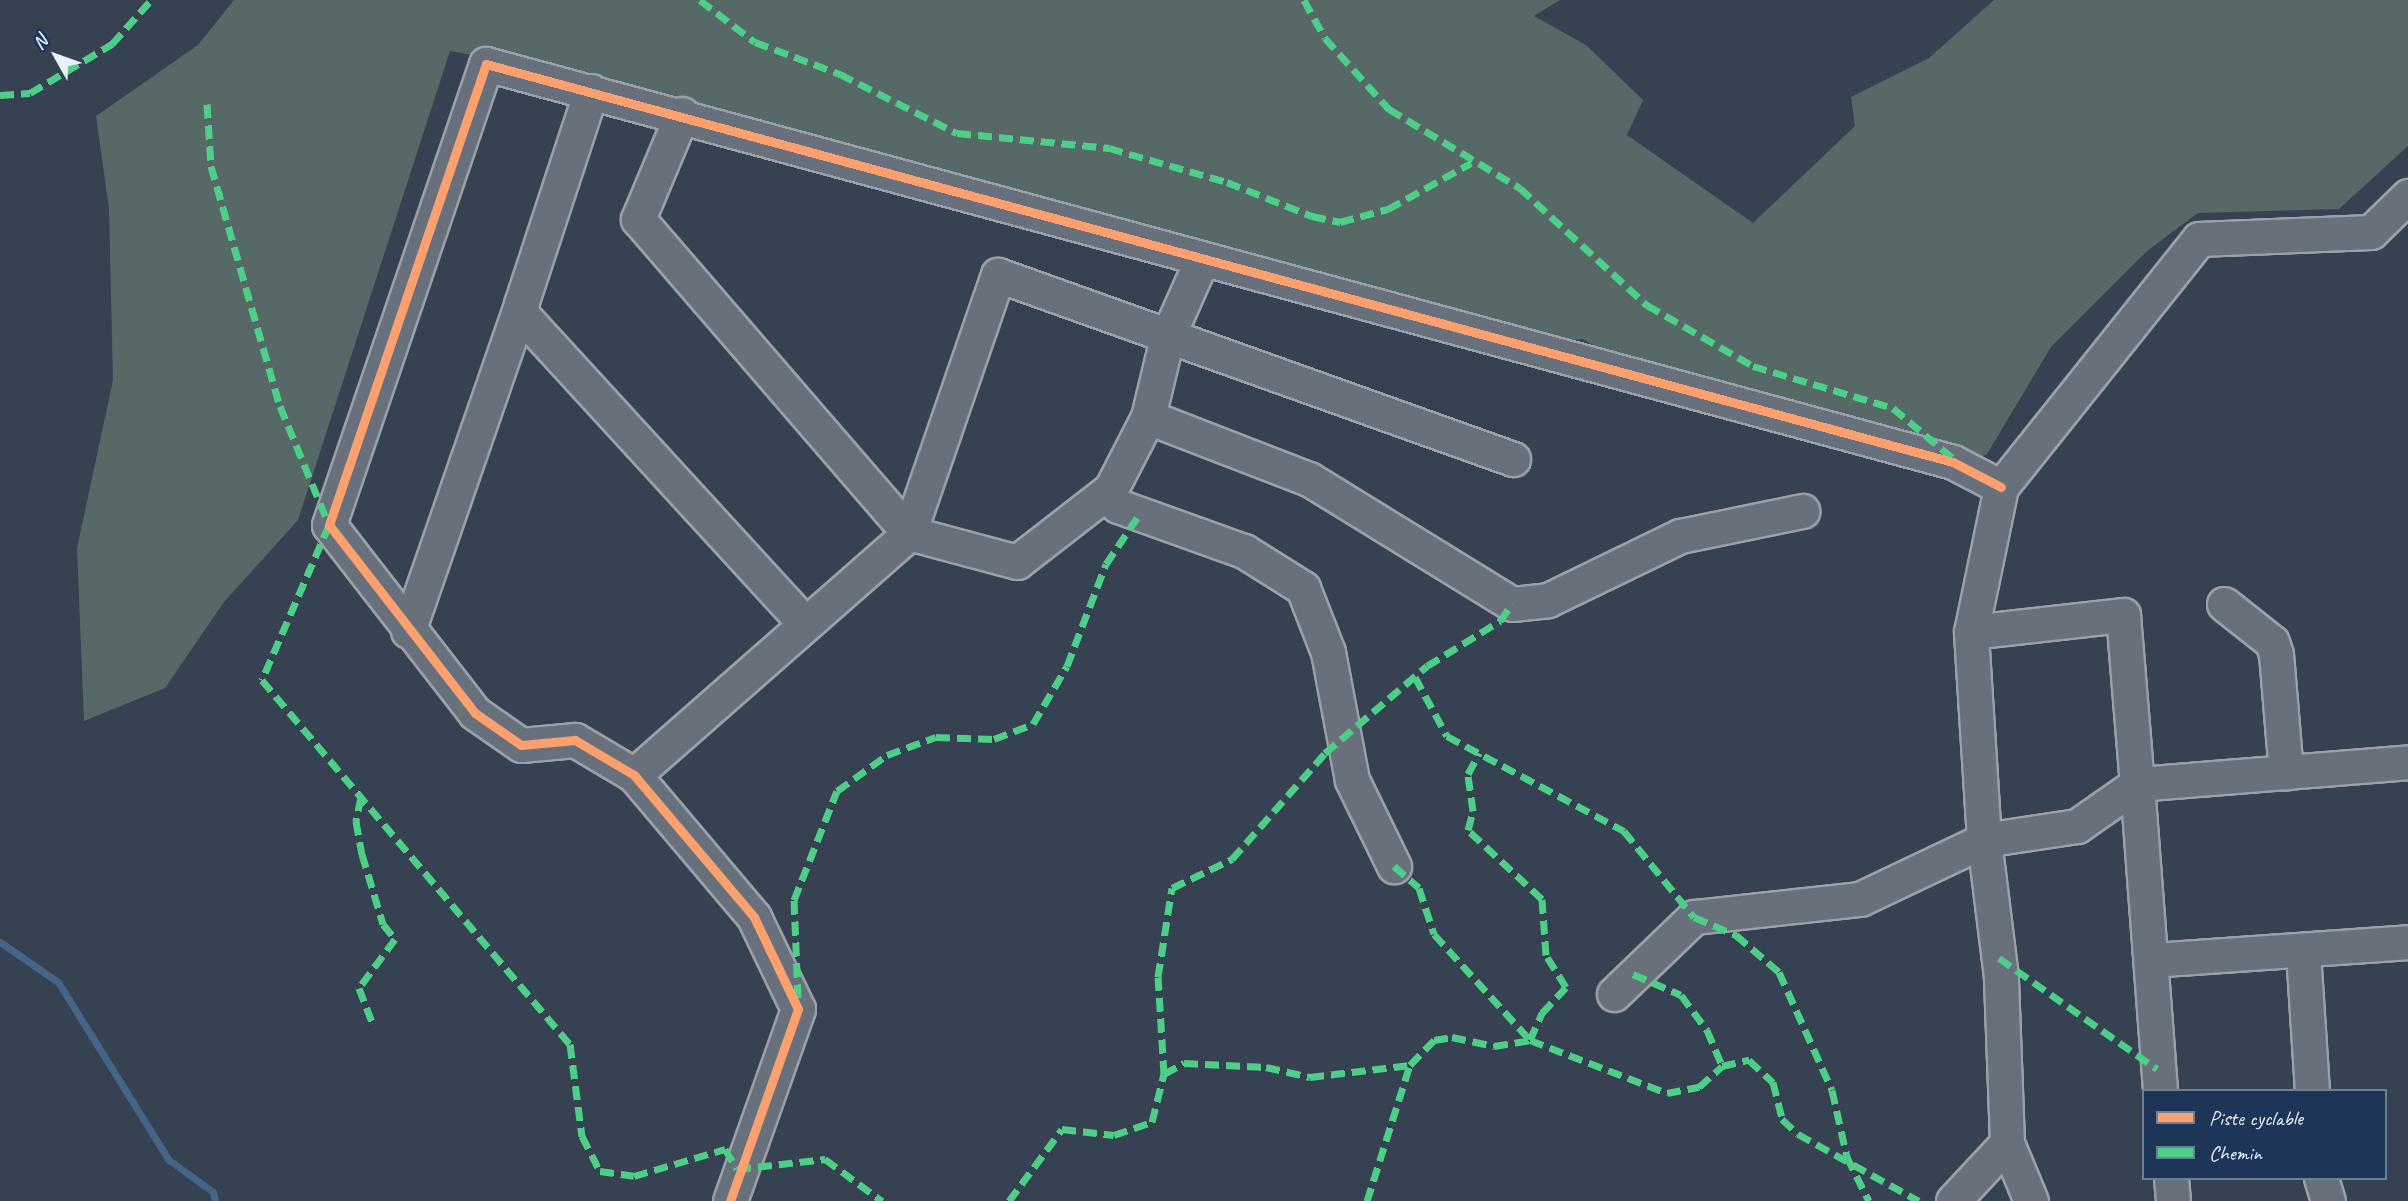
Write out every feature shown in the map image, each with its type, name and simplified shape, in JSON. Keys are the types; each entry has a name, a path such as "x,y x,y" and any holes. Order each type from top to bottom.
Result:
{"street":[{"path":"730,1201 798,1009 754,917 634,775 575,740 521,745 475,713 408,631 329,525 486,64 681,114 1202,259 1953,462 2001,487"},
{"path":"408,631 591,91"},
{"path":"681,114 638,219 909,533 1017,562 1111,488"},
{"path":"2031,1201 2007,1143 2001,977 1984,840 1971,632 2001,487 2199,239 2371,232 2408,197"},
{"path":"1202,259 1167,338 1148,417 1111,488 1109,498 1118,506 1244,551 1303,588 1328,652 1352,780 1394,866"},
{"path":"634,775 909,533 998,275 1167,338 1191,338 1513,459"},
{"path":"521,304 523,316 805,624"},
{"path":"1148,417 1308,479 1512,604 1548,600 1680,536 1802,511"},
{"path":"2224,604 2272,642 2276,654 2286,773"},
{"path":"1971,632 2123,615 2152,960 2160,1089"},
{"path":"1615,994 1694,917 1860,899 1984,840 2077,826 2137,784 2408,762"},
{"path":"2152,960 2408,942"},
{"path":"2303,951 2312,1089"},
{"path":"1953,1201 2007,1143"},
{"path":"2171,1180 2173,1201"},
{"path":"2322,1180 2328,1201"}],"shaded area":[{"path":"234,0 1560,0 1534,16 1586,45 1643,100 1627,135 1753,223 1855,126 1851,97 1929,58 1994,0 2408,0 2408,146 2339,209 2198,213 2147,251 2051,347 1987,454 1963,464 1625,366 1583,339 1550,342 558,71 450,51 298,520 224,602 165,688 84,721 77,548 113,380 109,209 96,116 198,45"}],"waterway":[{"path":"0,942 58,982 169,1160 213,1192 215,1201"}],"marked path":[{"path":"0,95 30,93 112,44 151,0"},
{"path":"700,0 755,42 840,74 957,133 1109,148 1227,182 1312,216 1340,222 1388,209 1471,163"},
{"path":"1304,0 1325,38 1389,109 1520,188 1647,305 1753,366 1893,408 1954,459"},
{"path":"207,104 211,166 280,406 329,525 262,680 570,1044 582,1136 600,1171 634,1176 725,1149 737,1169 825,1159 882,1201"},
{"path":"798,998 794,900 837,791 887,755 936,737 994,739 1033,724 1067,666 1106,564 1141,512"},
{"path":"1164,1074 1158,977 1172,888 1232,859 1325,753 1427,666 1500,621 1512,604"},
{"path":"1415,677 1447,736 1624,831 1694,917 1736,935 1779,972 1832,1090 1847,1157 1869,1201"},
{"path":"1394,866 1419,888 1434,934 1530,1040 1542,1013 1566,987 1546,955 1542,899 1468,830 1473,811 1468,774 1479,753"},
{"path":"361,797 356,821 362,854 383,924 395,939 359,988 374,1027"},
{"path":"1999,958 2157,1069"},
{"path":"1633,974 1681,995 1707,1030 1722,1066"},
{"path":"1367,1201 1410,1065 1434,1040 1452,1037 1494,1046 1530,1040 1667,1093 1699,1087 1722,1066 1749,1060 1773,1082 1782,1119 1798,1134 1919,1201"},
{"path":"1009,1201 1062,1129 1114,1135 1152,1122 1164,1074 1184,1063 1266,1067 1310,1077 1410,1065"}],"cycle path":[{"path":"730,1201 798,1009 754,917 634,775 575,740 521,745 475,713 329,525 486,64 1953,462 2001,487"}]}
